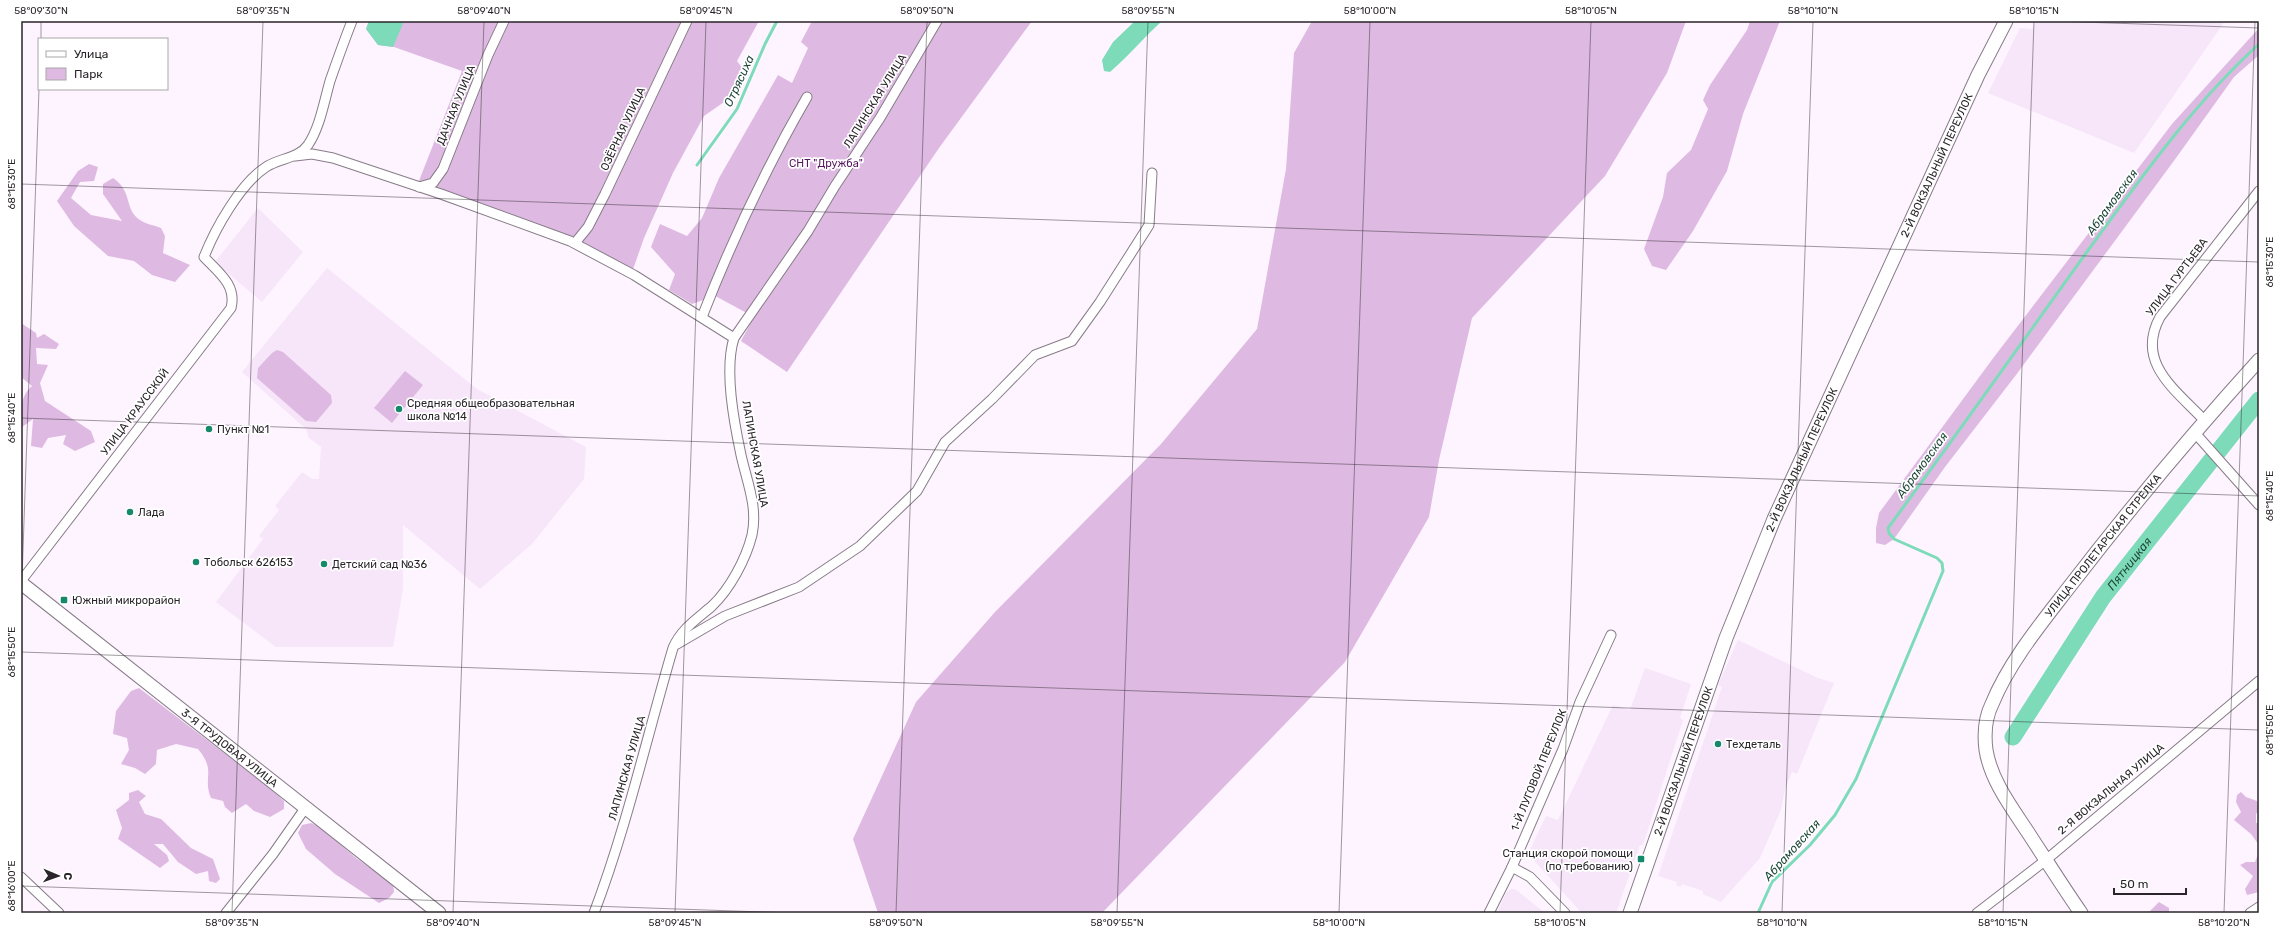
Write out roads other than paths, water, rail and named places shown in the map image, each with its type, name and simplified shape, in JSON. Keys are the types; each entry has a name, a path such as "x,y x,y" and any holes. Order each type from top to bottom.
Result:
{"street":[{"path":"294,156 304,149 313,136 352,21"},
{"name":"ДАЧНАЯ УЛИЦА","path":"419,187 433,183 443,169 488,55 504,21"},
{"name":"ОЗЁРНАЯ УЛИЦА","path":"574,243 588,227 605,194 687,21"},
{"name":"ЛАПИНСКАЯ УЛИЦА","path":"594,913 638,780 673,648 685,629 712,606 724,591 736,571 752,536 754,505 739,443 731,377 730,357 734,338 808,231 835,186 880,118 937,21"},
{"name":"2-Й ВОКЗАЛЬНЫЙ ПЕРЕУЛОК","path":"1630,913 1726,638 1774,518 1975,82 2006,21"},
{"path":"702,317 727,252 756,190 808,97"},
{"path":"294,156 312,154 333,158 419,187 574,243 634,275 734,338"},
{"name":"УЛИЦА КРАУССКОЙ","path":"21,582 231,308 233,292 230,286 204,257 221,221 253,179 270,164 294,156"},
{"path":"673,648 683,639 725,616 799,587 860,546 917,491 945,442 992,399 1036,355 1072,341 1100,302 1149,225 1152,173"},
{"name":"УЛИЦА ГУРТЬЕВА","path":"2205,421 2159,371 2152,354 2152,335 2160,317 2259,191"},
{"name":"УЛИЦА ПРОЛЕТАРСКАЯ СТРЕЛКА","path":"2081,913 2003,793 1993,775 1986,750 1986,725 1988,713 1996,695 2045,618 2095,553 2194,433 2259,360"},
{"path":"2194,433 2259,505"},
{"name":"3-Я ТРУДОВАЯ УЛИЦА","path":"21,582 439,913"},
{"name":"1-Й ЛУГОВОЙ ПЕРЕУЛОК","path":"1489,913 1512,867 1563,749 1580,702 1611,636"},
{"name":"2-Я ВОКЗАЛЬНАЯ УЛИЦА","path":"1977,913 2046,860 2259,681"},
{"path":"226,913 273,854 306,808"},
{"path":"1512,867 1530,877 1565,913"},
{"path":"21,877 59,913"},
{"path":"2250,913 2259,907"}],"waterway":[{"name":"Отрясиха","path":"697,165 737,109 765,44 777,21"},
{"name":"Абрамовская","path":"1758,913 1772,882 1810,845 1835,815 1856,779 1943,571 1942,563 1937,558 1894,539 1889,533 1888,528 2148,169 2212,91 2259,44"},
{"name":"Пятницкая","path":"2013,737 2103,597 2259,400"}],"place":[{"name":"Средняя общеобразовательная школа №14","path":"399,409"},
{"name":"Пункт №1","path":"209,429"},
{"name":"Лада","path":"130,512"},
{"name":"Тобольск 626153","path":"196,562"},
{"name":"Детский сад №36","path":"324,564"},
{"name":"Южный микрорайон","path":"64,600"},
{"name":"Техдеталь","path":"1718,744"},
{"name":"Станция скорой помощи (по требованию)","path":"1641,859"}],"park label":[{"name":"СНТ \"Дружба\"","path":"826,163"}]}
